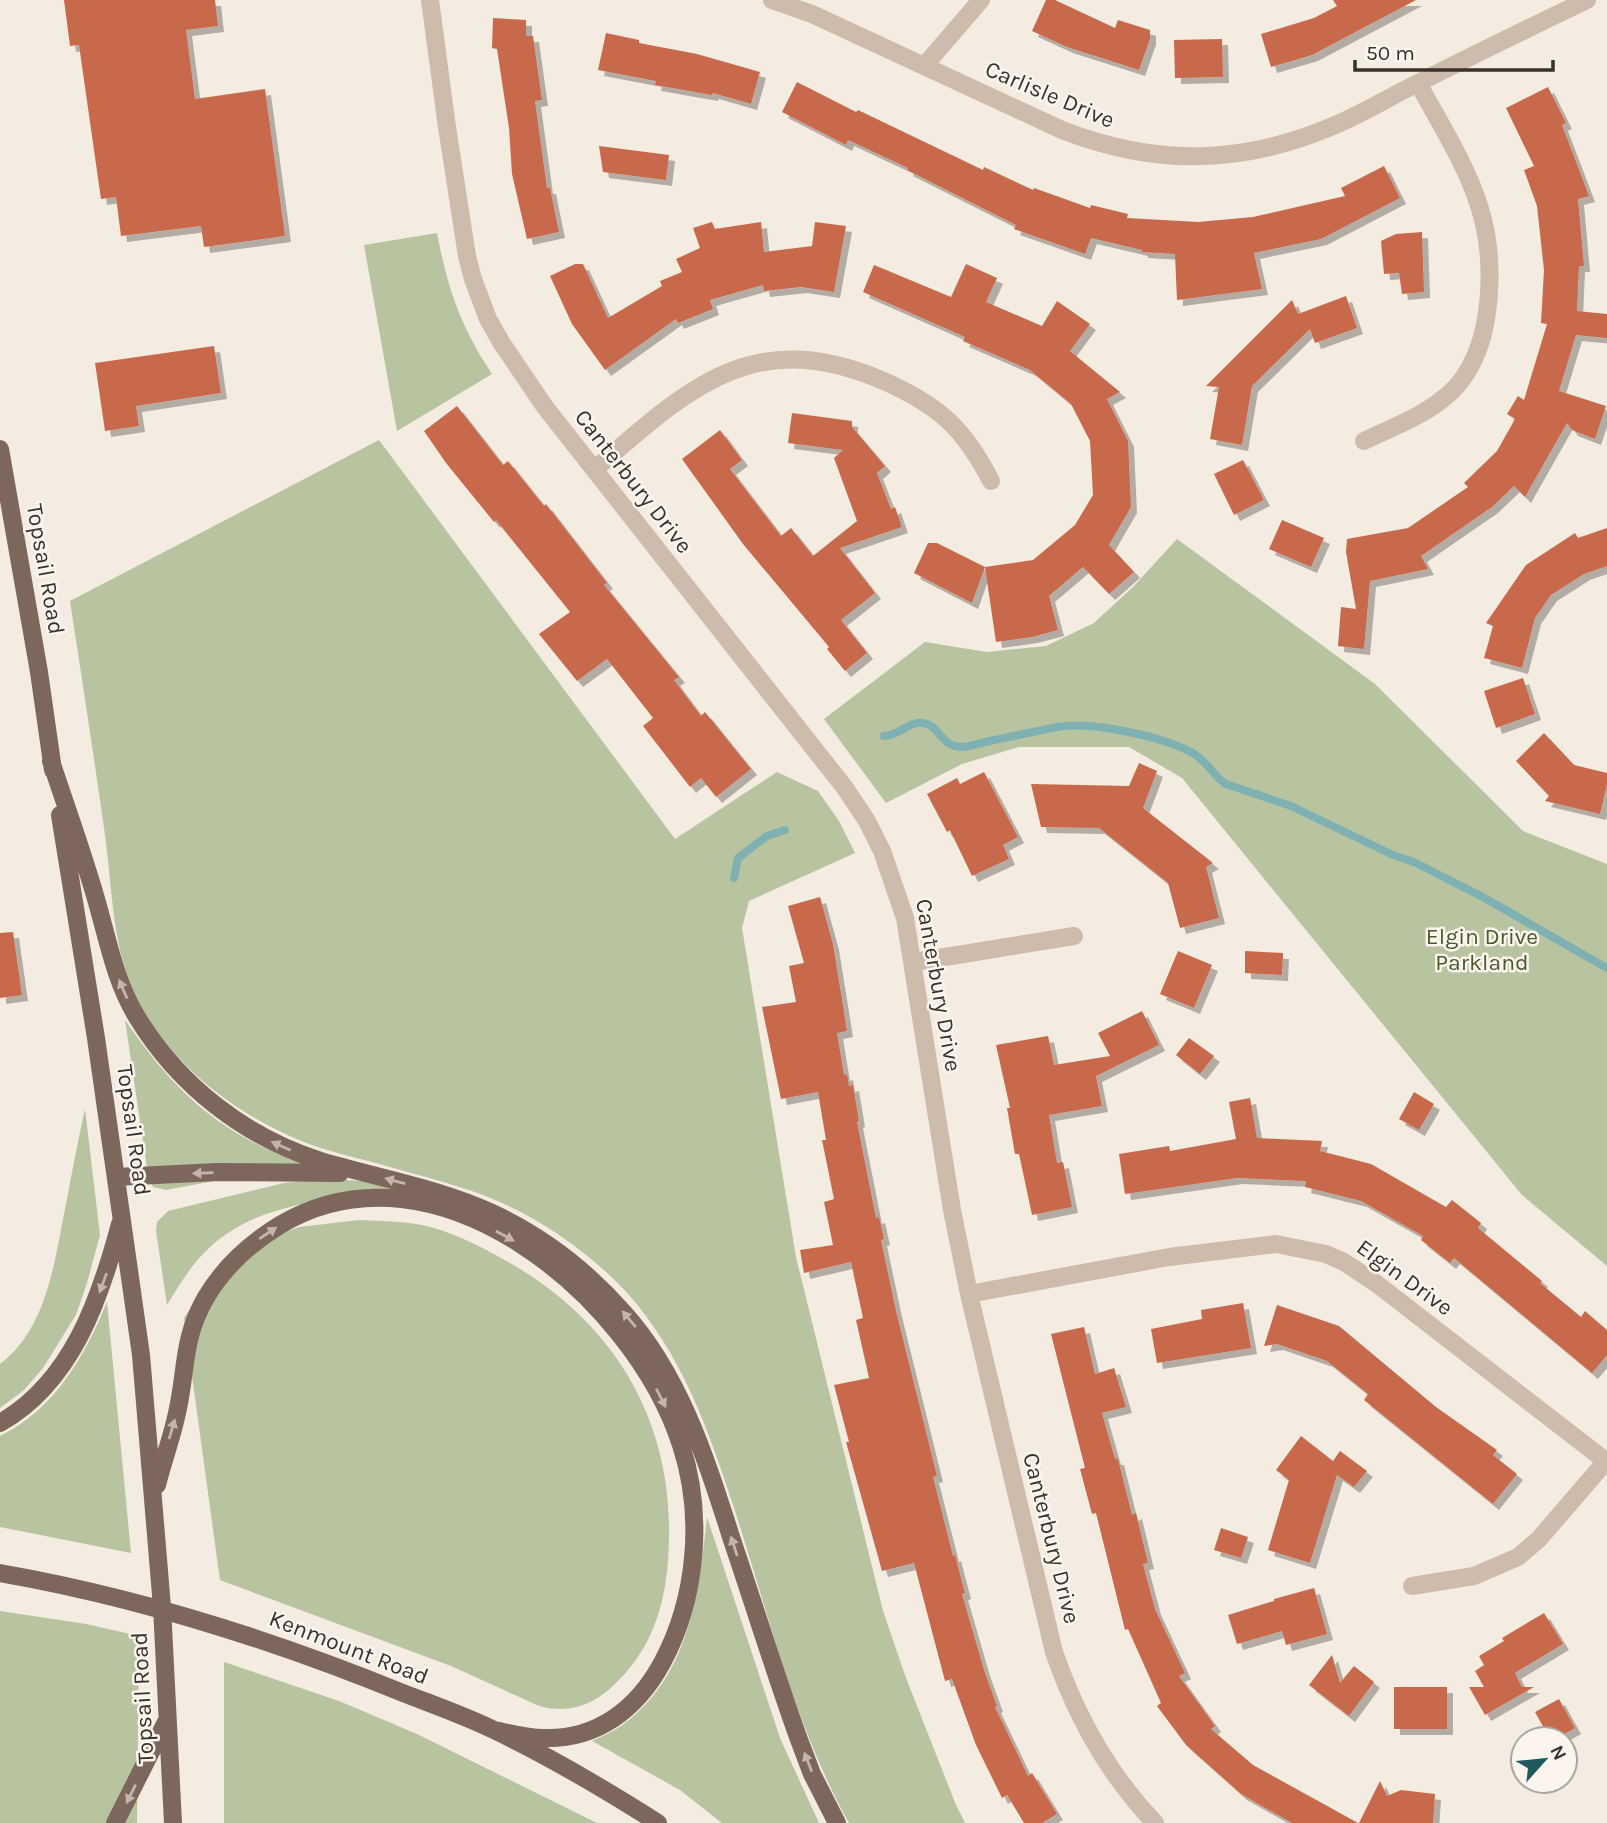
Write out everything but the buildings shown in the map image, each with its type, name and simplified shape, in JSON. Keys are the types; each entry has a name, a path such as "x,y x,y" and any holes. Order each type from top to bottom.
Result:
{"main road":[{"name":"Topsail Road","path":"0,449 38,672 141,1354 154,1495 173,1823"},
{"path":"51,761 96,896 116,974 126,998 155,1044 210,1101 279,1146 461,1201 512,1223 580,1270 615,1303 643,1336 668,1376 694,1430 798,1737 812,1774 837,1823"},
{"path":"116,1177 281,1171 369,1174"},
{"path":"154,1495 177,1412 185,1349 192,1324 212,1289 239,1255 292,1218 322,1205 349,1199 407,1200 462,1215 547,1262 586,1295 612,1323 647,1372 665,1406 680,1442 691,1484 695,1521 691,1575 665,1658 643,1693 621,1715 594,1731 568,1737 541,1738 494,1730"},
{"path":"0,1423 22,1410 40,1392 71,1350 105,1279 121,1217"},
{"name":"Kenmount Road","path":"0,1573 68,1587 256,1637 354,1673 494,1730 583,1778 658,1823"},
{"path":"115,1823 167,1719"}],"street":[{"name":"Canterbury Drive","path":"430,0 467,256 480,299 501,342 521,373 595,469 839,780 867,821 882,851 895,884 914,962 952,1210 969,1294 1047,1625 1064,1680 1081,1719 1124,1787 1156,1823"},
{"name":"Carlisle Drive","path":"772,0 812,14 1092,142 1167,157 1252,151 1292,141 1339,123 1587,0"},
{"path":"925,65 981,0"},
{"path":"1364,441 1423,413 1454,390 1474,360 1484,331 1490,294 1491,256 1485,223 1474,189 1418,83"},
{"path":"595,469 665,408 717,376 752,363 788,359 844,366 930,404 953,423 991,481"},
{"path":"914,962 1074,936"},
{"name":"Elgin Drive","path":"969,1294 1169,1257 1267,1244 1315,1250 1344,1262 1377,1284 1606,1462"},
{"path":"1412,1586 1474,1576 1518,1557 1539,1539 1606,1462"}],"green space":[{"path":"437,233 446,272 463,323 492,374 397,431 364,245"},
{"path":"379,440 675,839 777,772 818,791 839,821 855,853 749,901 742,928 796,1257 883,1611 906,1678 965,1823 849,1823 811,1743 795,1701 728,1490 700,1412 663,1340 614,1279 579,1249 541,1223 501,1202 458,1186 310,1144 271,1127 218,1093 193,1072 152,1024 137,997 125,968 117,936 105,835 70,601"},
{"name":"Elgin Drive Parkland","path":"1177,539 1375,684 1523,831 1607,864 1607,1266 1522,1195 1182,778 1129,747 1019,747 962,764 886,803 824,719 925,642 987,652 1046,646 1094,623 1133,587"},
{"path":"125,1020 163,1069 202,1108 247,1139 303,1164 166,1190 153,1187 148,1175"},
{"path":"85,1109 100,1235 87,1283 76,1315 43,1368 24,1390 0,1408 0,1364 16,1349 29,1331 47,1291"},
{"path":"327,1179 363,1181 403,1192 298,1205 248,1222 225,1235 205,1252 167,1305 156,1231 157,1222 168,1211 284,1183"},
{"path":"359,1220 407,1223 443,1231 501,1258 539,1282 573,1309 602,1340 627,1374 646,1411 659,1451 667,1493 669,1538 663,1598 651,1635 630,1668 608,1691 590,1702 561,1709 539,1706 451,1666 220,1580 184,1318 205,1286 274,1236 299,1227"},
{"path":"107,1302 131,1553 0,1527 0,1436 36,1412 66,1380 89,1342"},
{"path":"707,1517 780,1738 819,1823 722,1823 680,1790 592,1741 621,1726 644,1706 662,1684 676,1659 694,1604"},
{"path":"0,1611 86,1624 139,1636 137,1823 0,1823"},
{"path":"224,1662 339,1701 417,1734 597,1823 224,1823"}],"waterway":[{"path":"884,736 913,724 923,723 934,728 950,744 963,747 1071,726 1106,728 1162,740 1197,755 1226,784 1291,806 1393,855 1414,862 1481,896 1607,968"},
{"path":"734,878 738,858 767,836 785,830"}]}
